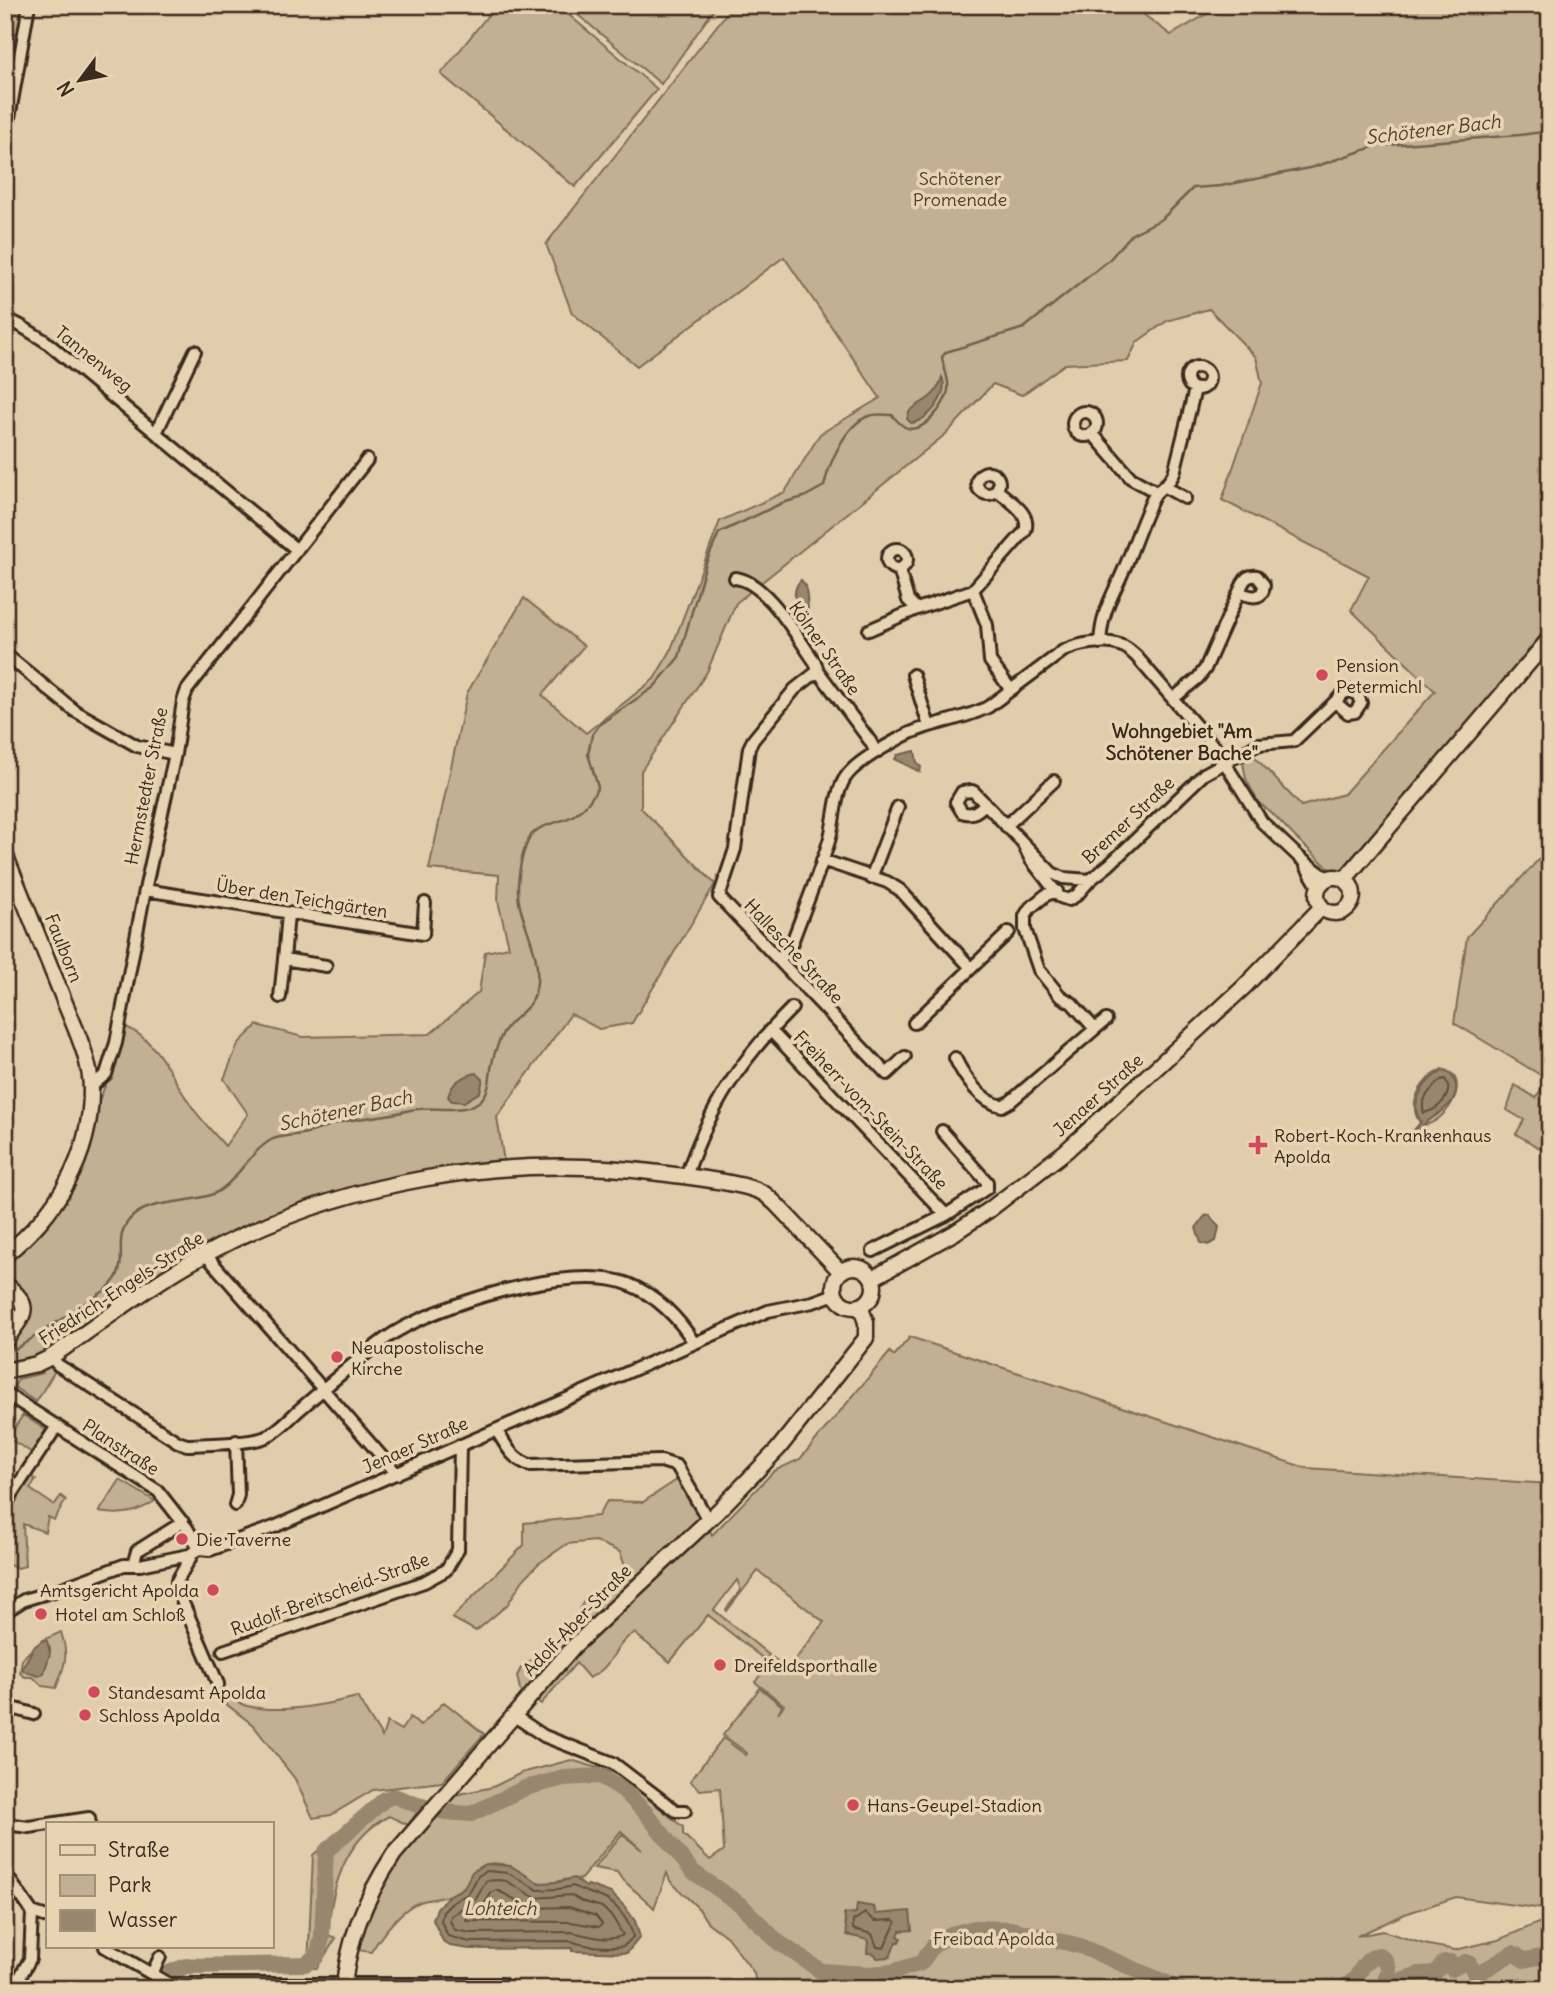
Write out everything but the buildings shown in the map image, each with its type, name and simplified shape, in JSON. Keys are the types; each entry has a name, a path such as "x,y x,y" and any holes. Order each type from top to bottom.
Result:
{"main road":[{"path":"1344,880 1352,892 1349,905 1334,913 1322,907 1317,897 1324,883 1344,880 1550,638"},
{"name":"Faulborn","path":"5,854 85,1057"},
{"name":"Jenaer Straße","path":"873,1278 954,1233 1066,1151 1244,987 1322,907"},
{"name":"Hermstedter Straße","path":"5,1255 32,1233 60,1199 69,1182 85,1140 91,1087 85,1057"},
{"name":"Friedrich-Engels-Straße","path":"5,1371 37,1364 51,1357 205,1254 271,1223 338,1199 421,1180 477,1171 554,1166 600,1167 685,1176 764,1193 840,1271"},
{"path":"858,1266 873,1278 873,1295 860,1306 843,1304 835,1294 834,1282 840,1271 846,1268 858,1266"},
{"path":"5,1284 21,1297 25,1305 25,1314 5,1342"},
{"name":"Adolf-Aber-Straße","path":"344,1987 351,1943 372,1890 394,1854 513,1714 583,1638 708,1520 778,1449 866,1338 866,1322 860,1306"}],"street":[{"path":"5,141 29,5"},
{"name":"Tannenweg","path":"5,318 45,341 298,550"},
{"path":"156,433 195,351"},
{"path":"1100,643 1103,616 1161,490 1170,482 1195,389"},
{"path":"1093,433 1131,478 1185,498"},
{"name":"Hermstedter Straße","path":"91,1087 106,1074 116,1043 187,690 367,460"},
{"path":"869,630 917,609 973,590 1025,531 1028,524 1025,515 998,490"},
{"path":"900,569 908,600 917,609"},
{"name":"Kölner Straße","path":"735,578 744,579 760,589 876,752"},
{"path":"973,590 987,625 990,661 1011,690"},
{"path":"1174,698 1205,669 1239,592"},
{"path":"779,959 790,948 830,840 846,775 903,736 975,714 1063,651 1077,644 1123,646 1136,656 1174,698 1225,763 1262,822 1324,883"},
{"path":"5,654 75,711 137,746 176,754"},
{"name":"Hallesche Straße","path":"818,671 795,690 749,748 735,849 719,897 887,1074 905,1057"},
{"path":"913,675 929,726"},
{"name":"Bremer Straße","path":"1095,1029 1072,1003 1060,996 1039,970 1025,929 1025,916 1030,908 1046,895 1057,891 1060,897 1069,900 1077,895 1204,774 1259,744 1294,741 1335,702"},
{"path":"1006,826 1054,781"},
{"path":"985,804 1052,873 1063,878 1058,883 1057,891"},
{"path":"871,877 898,807"},
{"path":"1023,844 1038,869 1057,891"},
{"path":"822,860 887,882 900,890 971,968"},
{"name":"Bremer Straße","path":"1063,878 1090,880"},
{"name":"Über den Teichgärten","path":"145,890 423,934 425,903"},
{"path":"280,998 288,914"},
{"path":"914,1023 1009,932"},
{"path":"284,959 326,966"},
{"name":"Freiherr-vom-Stein-Straße","path":"685,1176 702,1131 728,1083 750,1052 792,1008"},
{"path":"955,1059 962,1073 987,1100 1002,1106 1106,1020"},
{"name":"Freiherr-vom-Stein-Straße","path":"770,1030 946,1215"},
{"name":"Freiherr-vom-Stein-Straße","path":"873,1251 946,1215 987,1188 987,1182 942,1131"},
{"path":"205,1254 397,1474"},
{"path":"51,1357 58,1365 178,1442 187,1445 265,1437 388,1337 462,1302 521,1287 589,1279 628,1284 648,1294 666,1309 694,1343"},
{"name":"Jenaer Straße","path":"5,1612 36,1595 124,1565 140,1565 210,1550 274,1527 768,1311 813,1302 835,1294"},
{"name":"Planstraße","path":"5,1393 158,1491 183,1522 192,1553"},
{"path":"5,1505 57,1426"},
{"path":"497,1431 513,1457 530,1465 661,1461 677,1466 708,1520"},
{"path":"236,1441 239,1495 236,1505"},
{"name":"Rudolf-Breitscheid-Straße","path":"223,1651 424,1582 446,1570 458,1550 460,1445"},
{"path":"133,1564 137,1551 183,1522"},
{"path":"192,1553 177,1581 177,1589 218,1684"},
{"path":"5,1706 34,1714"},
{"path":"513,1714 540,1734 613,1763 676,1811 685,1811"},
{"path":"62,1822 89,1818 90,1822"},
{"path":"5,1824 29,1827 46,1824"},
{"path":"5,1873 32,1912 46,1917"},
{"path":"13,1989 30,1959 32,1912"},
{"path":"107,1948 177,1987 502,1984 502,1989"},
{"path":"152,1974 160,1957"}],"green space":[{"path":"5,5 29,5 12,103 5,103"},
{"path":"496,5 557,5 657,89 575,187 441,74"},
{"path":"566,5 717,5 661,84"},
{"name":"Schötener Promenade","path":"733,5 1131,5 1171,35 1222,5 1550,5 1550,626 1342,870 1334,873 1258,802 1246,779 1243,763 1254,756 1301,806 1344,794 1435,691 1351,610 1369,576 1222,500 1262,383 1256,357 1209,309 1167,321 1137,342 1128,361 1065,364 1022,395 993,384 947,433 736,603 707,672 641,771 641,808 715,884 632,1023 599,1029 571,1014 497,1117 504,1162 269,1219 36,1359 14,1364 10,1362 11,1349 28,1314 5,1280 5,1260 66,1201 91,1143 97,1105 109,1077 124,1026 136,1032 155,1049 194,1110 225,1146 248,1114 224,1079 238,1044 257,1025 303,1037 430,1034 479,992 485,952 509,947 498,901 499,875 429,869 467,693 524,598 584,646 542,695 586,733 654,679 670,652 720,521 785,492 820,434 880,398 784,257 637,366 572,313 546,244"},
{"path":"1550,847 1550,1154 1516,1134 1524,1120 1507,1110 1515,1085 1536,1098 1547,1079 1454,1023 1467,937"},
{"path":"1442,1069 1452,1074 1457,1090 1441,1117 1424,1125 1426,1139 1418,1142 1412,1136 1420,1123 1415,1107 1418,1092 1428,1079"},
{"name":"Freibad Apolda","path":"910,1337 1306,1468 1550,1484 1550,1910 1456,1897 1405,1914 1357,1936 1383,1931 1424,1944 1455,1950 1498,1940 1550,1918 1550,1978 1514,1989 757,1989 754,1973 727,1937 707,1922 699,1909 670,1881 667,1873 654,1908 617,1872 594,1868 622,1834 642,1850 621,1831 580,1880 535,1882 504,1865 487,1864 478,1868 465,1886 456,1892 420,1902 406,1910 371,1952 358,1950 370,1911 389,1873 411,1843 455,1795 493,1787 521,1773 571,1760 618,1774 683,1827 683,1834 710,1860 724,1850 720,1788 700,1790 690,1781 723,1738 746,1755 747,1753 723,1735 760,1688 782,1706 778,1713 784,1705 755,1682 773,1658 788,1669 824,1622 758,1571 727,1611 741,1590 737,1580 714,1610 769,1655 765,1660 708,1615 670,1662 634,1633 622,1643 604,1668 589,1678 576,1663 541,1704 520,1690 517,1676 521,1668 566,1635 586,1597 627,1572 620,1552 595,1541 567,1544 538,1564 523,1580 507,1605 476,1631 452,1618 524,1545 524,1523 598,1516 607,1501 643,1502 686,1474 712,1535 774,1471 800,1459 890,1352 894,1356"},
{"path":"51,1363 56,1369 36,1402 14,1387 18,1379 43,1373 42,1367"},
{"path":"23,1415 49,1432 34,1454 8,1438"},
{"path":"28,1474 36,1480 30,1489 54,1505 61,1496 66,1500 54,1520 48,1517 45,1532 23,1524 25,1566 18,1568 5,1564 5,1508"},
{"path":"120,1480 155,1501 128,1512 99,1512"},
{"path":"61,1632 65,1661 56,1688 42,1686 33,1677 25,1677 20,1673 22,1659 34,1647 23,1670 36,1675 49,1656 50,1647 43,1640"},
{"path":"223,1692 244,1705 273,1709 317,1705 357,1697 382,1737 387,1722 401,1730 410,1717 420,1726 444,1702 484,1734 442,1782 373,1790 331,1815 313,1818 295,1779 253,1725 221,1700"},
{"path":"397,1794 426,1800 408,1825 389,1816 374,1826 351,1851 332,1900 328,1935 336,1938 317,1968 170,1975 187,1967 308,1965 313,1855 384,1795"}],"water":[{"path":"942,377 943,391 936,406 925,417 911,423 907,419 909,412 936,391"},
{"path":"801,580 806,586 808,609 804,614 795,597"},
{"path":"915,751 917,763 921,767 920,772 895,759 897,755"},
{"path":"1443,1071 1454,1080 1455,1096 1446,1107 1423,1125 1425,1138 1418,1141 1414,1136 1421,1122 1417,1115 1417,1100 1424,1086"},
{"path":"476,1073 483,1079 480,1092 464,1102 452,1101 448,1097 458,1081"},
{"path":"1209,1215 1219,1227 1216,1241 1208,1245 1201,1243 1196,1228 1205,1216"},
{"path":"43,1640 47,1641 50,1653 44,1673 39,1676 23,1671 34,1647"},
{"name":"Lohteich","path":"486,1864 511,1866 539,1883 574,1878 586,1887 588,1885 611,1893 635,1921 640,1937 627,1953 572,1951 572,1948 470,1949 450,1946 443,1941 433,1920 437,1908 448,1896 464,1888 472,1872"},
{"path":"857,1904 874,1907 876,1914 910,1911 912,1930 900,1931 898,1936 901,1938 896,1942 890,1957 877,1958 875,1954 867,1953 868,1940 847,1935 844,1914 856,1913"}],"waterway":[{"name":"Schötener Bach","path":"16,1349 107,1289 120,1269 121,1239 126,1224 132,1217 149,1207 203,1197 221,1190 255,1153 271,1140 346,1121 419,1109 458,1109 482,1099 488,1087 493,1058 500,1039 508,1025 530,1004 536,989 537,968 520,907 518,882 529,839 543,827 574,815 596,791 598,787 588,754 592,735 600,724 654,687 679,657 706,563 719,533 824,486 839,446 860,420 881,414 892,415 903,426 912,429 926,423 938,411 948,390 942,357 946,352 1024,328 1109,260 1132,234 1162,219 1193,188 1221,186 1314,167 1376,146 1550,131"},
{"path":"169,1973 186,1966 305,1964 317,1956 322,1938 326,1851 385,1799 394,1796 445,1812 471,1814 525,1788 564,1778 600,1776 623,1790 645,1812 692,1871 741,1905 778,1942 821,1971 869,1974 892,1972 921,1963 933,1946 951,1934 975,1928 1011,1929 1080,1946 1181,1989"},
{"path":"1342,1989 1355,1979 1367,1961 1379,1955 1386,1961 1389,1969 1386,1977 1388,1982 1392,1983 1419,1974 1435,1973 1444,1962 1450,1962 1452,1969 1465,1962 1469,1963 1475,1974 1478,1974 1513,1953 1524,1960 1545,1956 1550,1959"}],"place":[{"name":"Pension Petermichl","path":"1322,675"},
{"name":"Robert-Koch-Krankenhaus Apolda","path":"1258,1145"},
{"name":"Neuapostolische Kirche","path":"337,1357"},
{"name":"Die Taverne","path":"182,1539"},
{"name":"Amtsgericht Apolda","path":"213,1590"},
{"name":"Hotel am Schloß","path":"41,1614"},
{"name":"Dreifeldsporthalle","path":"720,1665"},
{"name":"Standesamt Apolda","path":"94,1692"},
{"name":"Schloss Apolda","path":"85,1715"},
{"name":"Hans-Geupel-Stadion","path":"853,1805"}],"district":[{"name":"Wohngebiet \"Am Schötener Bache\"","path":"1182,742"}]}
